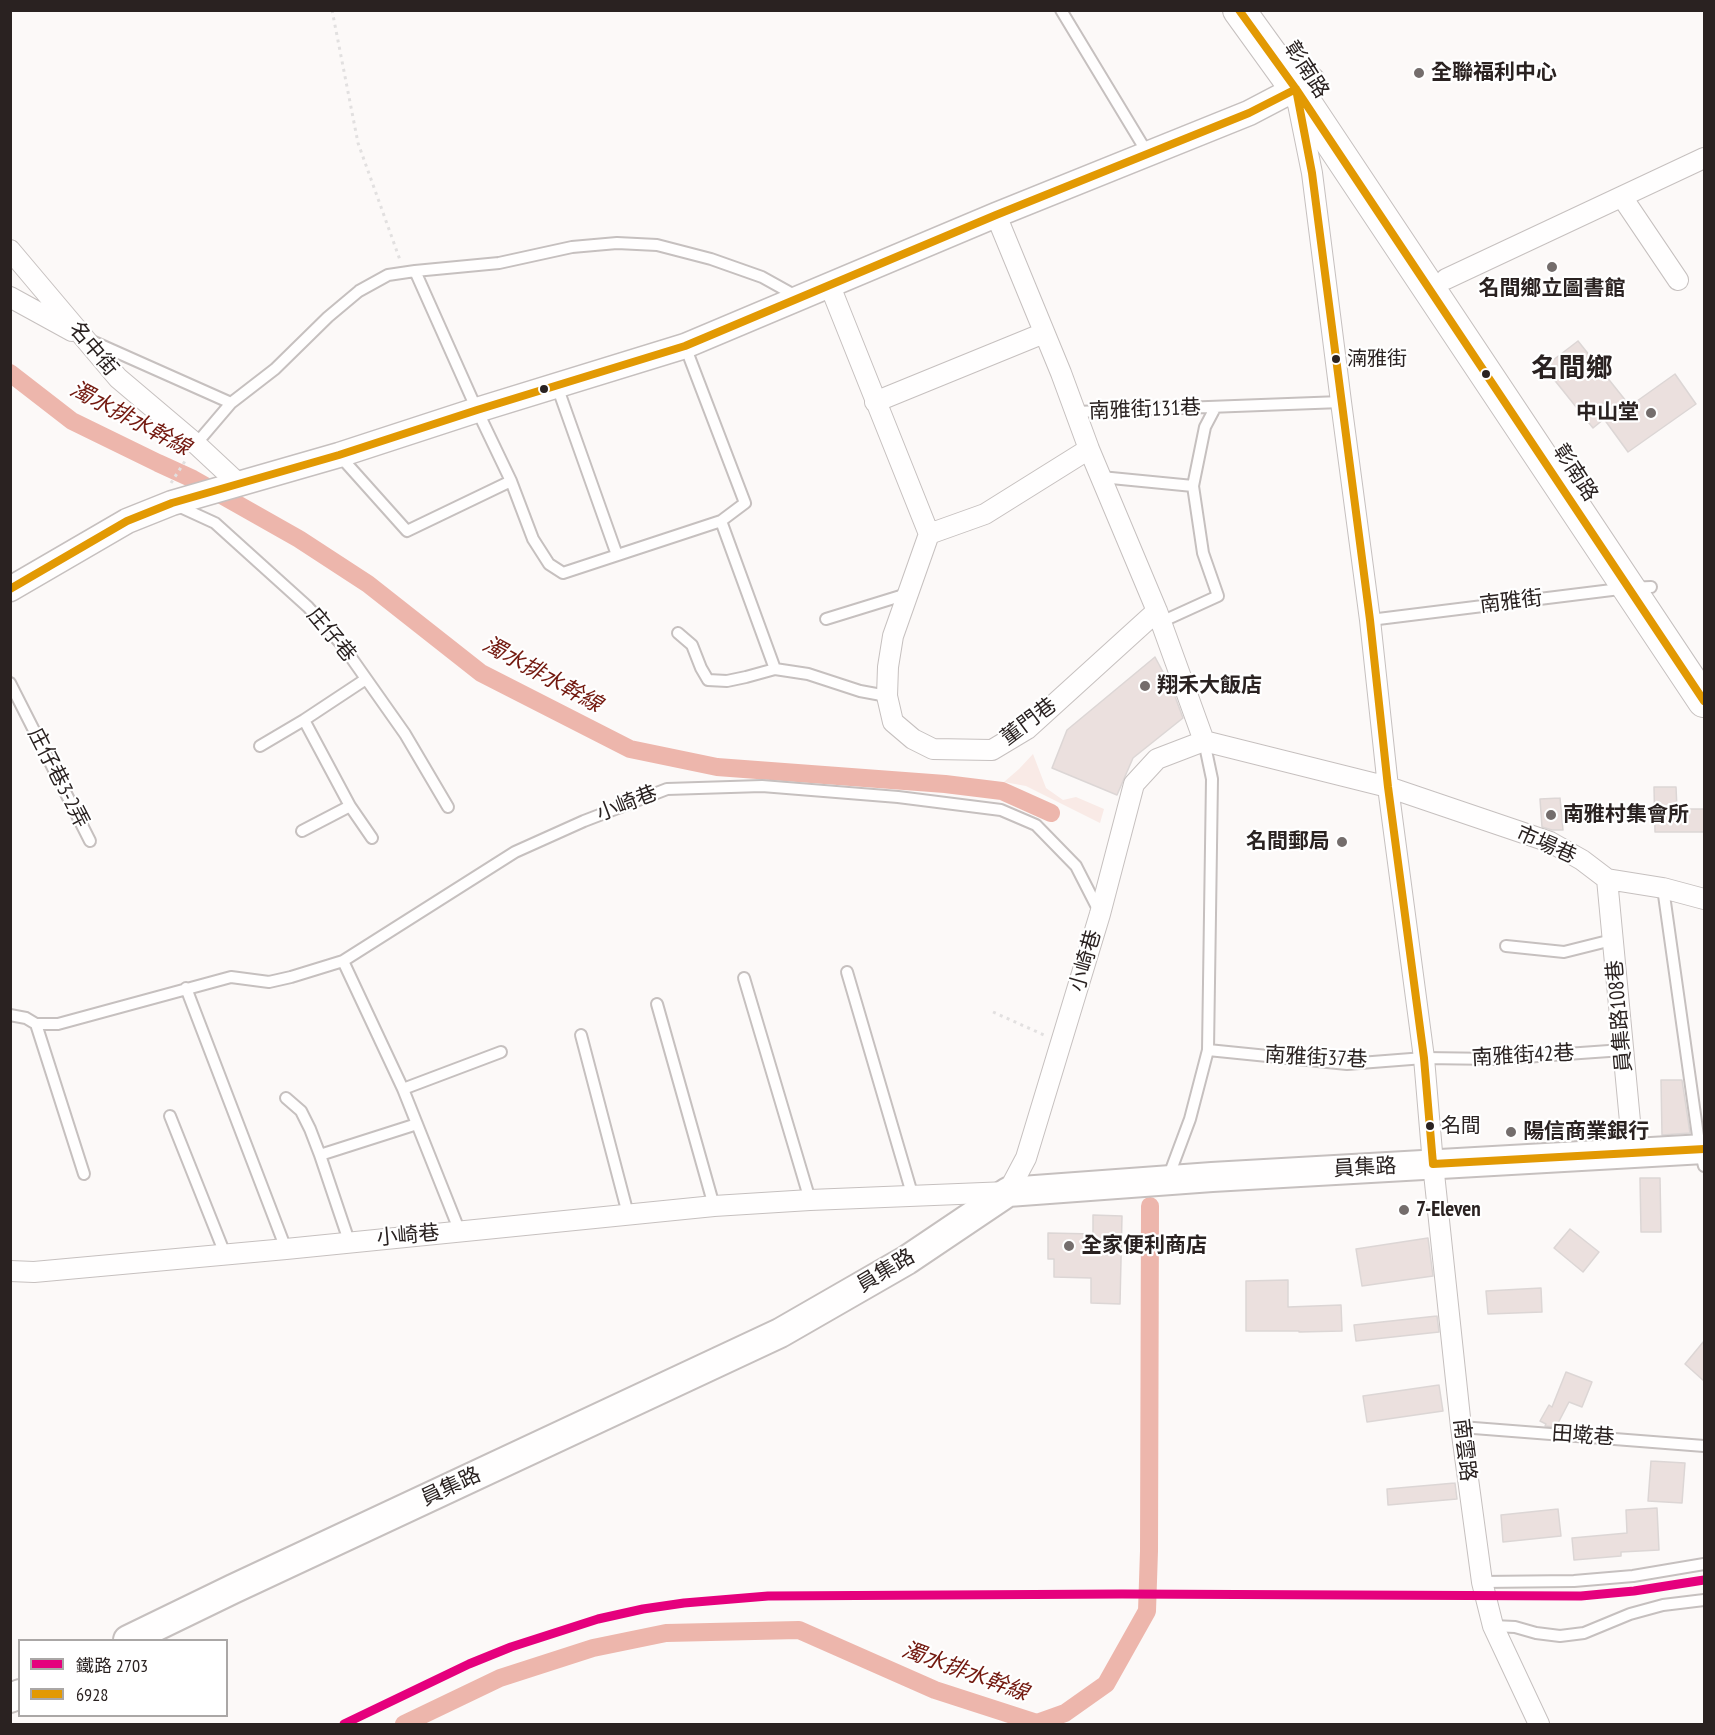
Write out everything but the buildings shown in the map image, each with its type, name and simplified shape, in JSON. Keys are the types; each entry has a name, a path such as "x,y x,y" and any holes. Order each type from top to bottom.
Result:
{"main road":[{"name":"彰南路","path":"1248,11 1446,279 1640,587 1704,701"},
{"name":"彰南路","path":"1304,84 1503,397 1640,587 1704,667"},
{"name":"員集路","path":"132,1639 233,1589 780,1333 907,1260 1008,1192 1633,1153 1703,1155"}],"street":[{"path":"10,589 127,521 168,505 339,455 686,346 996,215 1250,113 1304,84 1312,173 1424,1059 1432,1164"},
{"path":"1446,279 1704,158"},
{"path":"1622,197 1678,280"},
{"path":"996,215 1159,617 1204,741 1157,759 1134,784 1100,914"},
{"name":"名中街","path":"10,250 118,378 196,444 240,485"},
{"path":"830,286 929,534 985,514 1089,449"},
{"path":"10,297 84,338"},
{"path":"875,402 1044,333"},
{"name":"董門巷","path":"929,534 893,636 886,696 893,723 913,739 933,749 992,750 1027,729 1159,617"},
{"name":"市場巷","path":"1204,741 1388,787 1550,842 1582,860 1606,879 1663,888 1704,899"},
{"name":"員集路108巷","path":"1606,879 1633,1153"},
{"name":"小崎巷","path":"10,1272 34,1272 286,1249 714,1206 1008,1192 1026,1158 1100,914"},
{"name":"南雲路","path":"1432,1164 1461,1427 1482,1582 1493,1626 1539,1725"}],"lane":[{"path":"1061,10 1148,154"},
{"path":"196,444 231,402 274,369 328,317 359,291 388,275 499,263 572,248 617,243 657,245 711,259 762,277 800,298"},
{"path":"410,272 511,481 533,539 549,564 563,573 721,521 745,503 686,346"},
{"path":"84,338 231,402"},
{"path":"556,385 617,555"},
{"name":"南雅街131巷","path":"1076,412 1341,402"},
{"name":"南雅街131巷","path":"1159,617 1218,596 1203,553 1193,486 1205,427 1215,408"},
{"path":"339,455 407,531 511,481"},
{"path":"1101,477 1193,486"},
{"name":"庄仔巷","path":"168,505 214,523 308,607 343,646 405,734 448,807"},
{"path":"721,521 775,669"},
{"name":"南雅街","path":"1370,620 1640,587"},
{"path":"826,619 908,594"},
{"path":"678,633 692,645 708,680 727,681 775,669 808,674 860,691 886,696"},
{"path":"260,746 366,679"},
{"name":"庄仔巷3-2弄","path":"10,683 90,841"},
{"path":"304,720 350,806 372,838"},
{"path":"1167,1181 1190,1119 1208,1050 1212,779 1204,741"},
{"name":"小崎巷","path":"10,1015 26,1018 36,1024 58,1023 231,977 269,982 344,962 515,852 584,821 667,789 762,786 897,797 1001,810 1036,825 1076,866 1100,914"},
{"path":"302,831 350,806"},
{"path":"1663,888 1703,1155"},
{"path":"1506,946 1564,952 1612,940"},
{"path":"344,962 403,1089 460,1232"},
{"path":"847,972 913,1197"},
{"path":"744,978 810,1200"},
{"path":"186,988 286,1249"},
{"path":"657,1004 714,1206"},
{"path":"36,1024 84,1174"},
{"path":"581,1035 628,1214"},
{"name":"南雅街37巷","path":"1208,1050 1347,1064 1424,1059"},
{"name":"南雅街42巷","path":"1424,1059 1496,1059 1623,1050"},
{"path":"403,1089 501,1052"},
{"path":"286,1098 301,1111 310,1129 349,1242"},
{"path":"170,1116 225,1254"},
{"path":"320,1155 417,1124"},
{"name":"田墘巷","path":"1461,1427 1704,1446"},
{"path":"1482,1582 1574,1581 1633,1576 1704,1564"},
{"path":"1493,1626 1515,1627 1560,1636 1584,1633 1630,1614 1663,1605 1704,1600"}],"path":[{"path":"332,10 358,142 410,272"},
{"path":"168,505 196,444"},
{"path":"993,1012 1062,1043"}],"shaded area":[{"path":"1033,754 1046,788 1063,800 1076,797 1104,809 1100,823 1026,786 1004,782"}],"waterway":[{"name":"濁水排水幹線","path":"10,373 72,421 193,479 299,539 368,584 481,673 630,749 717,767 945,784 1002,791 1051,813"},
{"name":"濁水排水幹線","path":"404,1724 500,1678 593,1648 666,1633 799,1630 935,1690 1037,1723 1065,1713 1106,1684 1147,1611 1150,1206"}],"rail line":[{"name":"2703","path":"344,1724 469,1664 511,1647 598,1619 684,1603 768,1596 1122,1594 1581,1596 1634,1591 1704,1580"}],"transit line":[{"name":"6928","path":"1239,10 1296,89 1704,701"},
{"name":"6928","path":"1296,89 1312,173 1370,620 1388,787 1424,1058 1433,1164"},
{"name":"6928","path":"10,589 127,521 172,503 339,455 685,346 996,215 1249,113 1296,89"},
{"name":"6928","path":"1433,1164 1704,1149"}],"place":[{"name":"全聯福利中心","path":"1419,73"},
{"name":"名間鄉立圖書館","path":"1552,267"},
{"name":"湳雅街","path":"1336,359"},
{"name":"中山堂","path":"1651,413"},
{"name":"翔禾大飯店","path":"1145,686"},
{"name":"南雅村集會所","path":"1551,815"},
{"name":"名間郵局","path":"1342,842"},
{"name":"名間","path":"1430,1126"},
{"name":"陽信商業銀行","path":"1511,1132"},
{"name":"7-Eleven","path":"1404,1210"},
{"name":"全家便利商店","path":"1069,1246"}],"district":[{"name":"名間鄉","path":"1572,369"}]}
